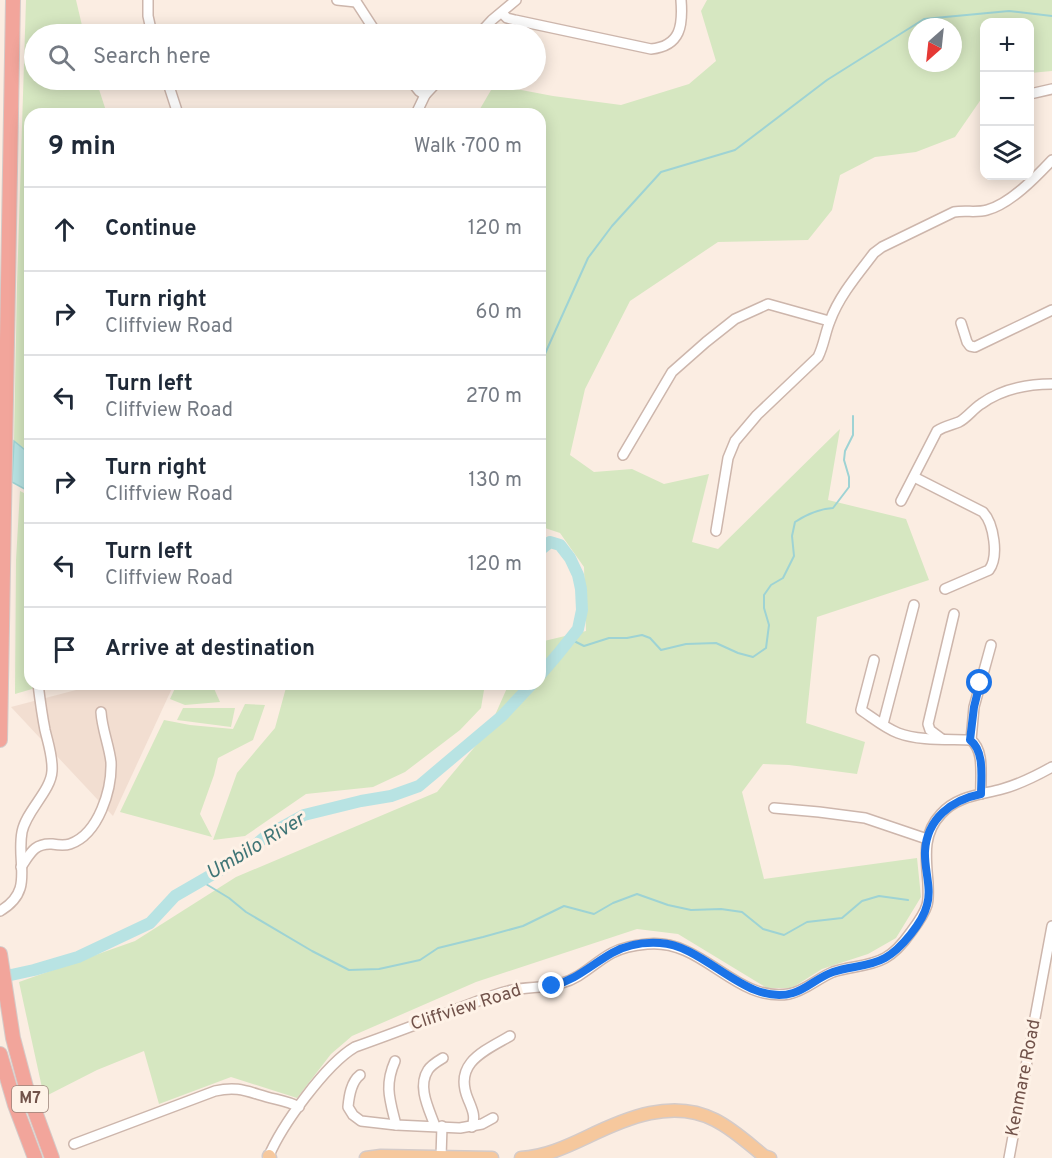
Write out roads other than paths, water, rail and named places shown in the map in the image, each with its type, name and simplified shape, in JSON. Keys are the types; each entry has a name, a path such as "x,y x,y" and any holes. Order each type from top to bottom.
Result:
{"highway":[{"path":"0,740 14,0"},
{"name":"M7","path":"0,954 13,1038 26,1087 52,1158"},
{"name":"M7","path":"0,1054 15,1105 35,1158"}],"main road":[{"path":"521,1158 555,1150 617,1122 646,1114 677,1111 698,1114 717,1121 770,1158"},
{"path":"366,1158 381,1156 492,1158"}],"street":[{"path":"148,0 150,24"},
{"path":"338,0 356,1 371,24"},
{"path":"490,24 516,0"},
{"path":"546,27 651,49 658,48 668,44 677,35 682,25 681,0"},
{"path":"502,13 507,18 534,24"},
{"path":"1034,93 1052,89"},
{"path":"170,90 176,108"},
{"path":"418,90 425,95"},
{"path":"419,108 430,90"},
{"path":"716,531 728,458 735,441 757,415 818,357 839,302 874,253 954,212 978,212 991,209 1035,179 1052,160"},
{"path":"623,455 672,372 735,319 768,304 830,321"},
{"path":"961,323 967,342 970,346 975,347 1052,310"},
{"path":"902,501 937,431 960,422 974,408 1013,388 1052,384"},
{"path":"914,477 983,512 987,516 994,537 992,567 945,589"},
{"path":"883,724 914,605"},
{"path":"942,739 930,730 927,724 954,614"},
{"path":"970,740 974,707 991,645"},
{"path":"874,660 861,710 899,734 910,737 970,740 977,746 980,756 981,794"},
{"path":"0,911 10,906 19,894 21,838 24,824 50,781 52,769 40,690"},
{"path":"21,867 37,846 72,843 84,835 99,816 107,796 111,766 100,712"},
{"path":"774,808 865,818 927,839 934,823 947,808 962,799 1017,784 1052,767"},
{"name":"Cliffview Road","path":"269,1157 274,1145 299,1107 338,1060 355,1047 508,991 564,983 577,977 612,953 635,945 661,943 685,949 737,981 765,993 778,995 792,994 802,990 831,972 871,964 885,958 896,950 909,935 927,906 929,893 925,851 927,839"},
{"name":"Kenmare Road","path":"1009,1158 1052,926"},
{"path":"472,1127 474,1116 463,1085 465,1073 473,1059 510,1036"},
{"path":"441,1157 439,1126 425,1097 423,1083 428,1069 443,1058"},
{"path":"394,1061 388,1095 396,1125"},
{"path":"360,1076 354,1080 348,1103 348,1107 358,1120 396,1125 460,1128 482,1125 493,1118"},
{"path":"74,1144 215,1090 239,1089 287,1101 299,1107"}],"water":[{"path":"14,441 24,449 24,489 12,482"}],"waterway":[{"path":"546,352 588,258 612,226 661,172 735,150 827,80 924,19 1009,11 1052,16"},
{"path":"570,639 584,646 609,638 642,635 650,638 661,650 686,644 716,643 753,657 766,648 769,625 764,608 764,595 771,585 783,578 794,556 792,536 795,522 813,512 833,508 849,487 849,477 844,460 845,451 853,435 853,416"},
{"name":"Umbilo River","path":"546,545 550,542 560,545 570,558 578,575 582,610 578,629 546,668"},
{"name":"Umbilo River","path":"0,974 11,975 34,970 78,957 150,923 175,896 239,859 266,836 304,815 391,796 419,786 502,716 526,690"},
{"path":"201,881 229,898 246,912 349,970 379,969 420,960 438,948 523,926 564,906 594,914 613,903 637,894 691,910 721,909 742,912 763,929 784,935 807,922 842,918 862,901 879,896 908,900"}]}
